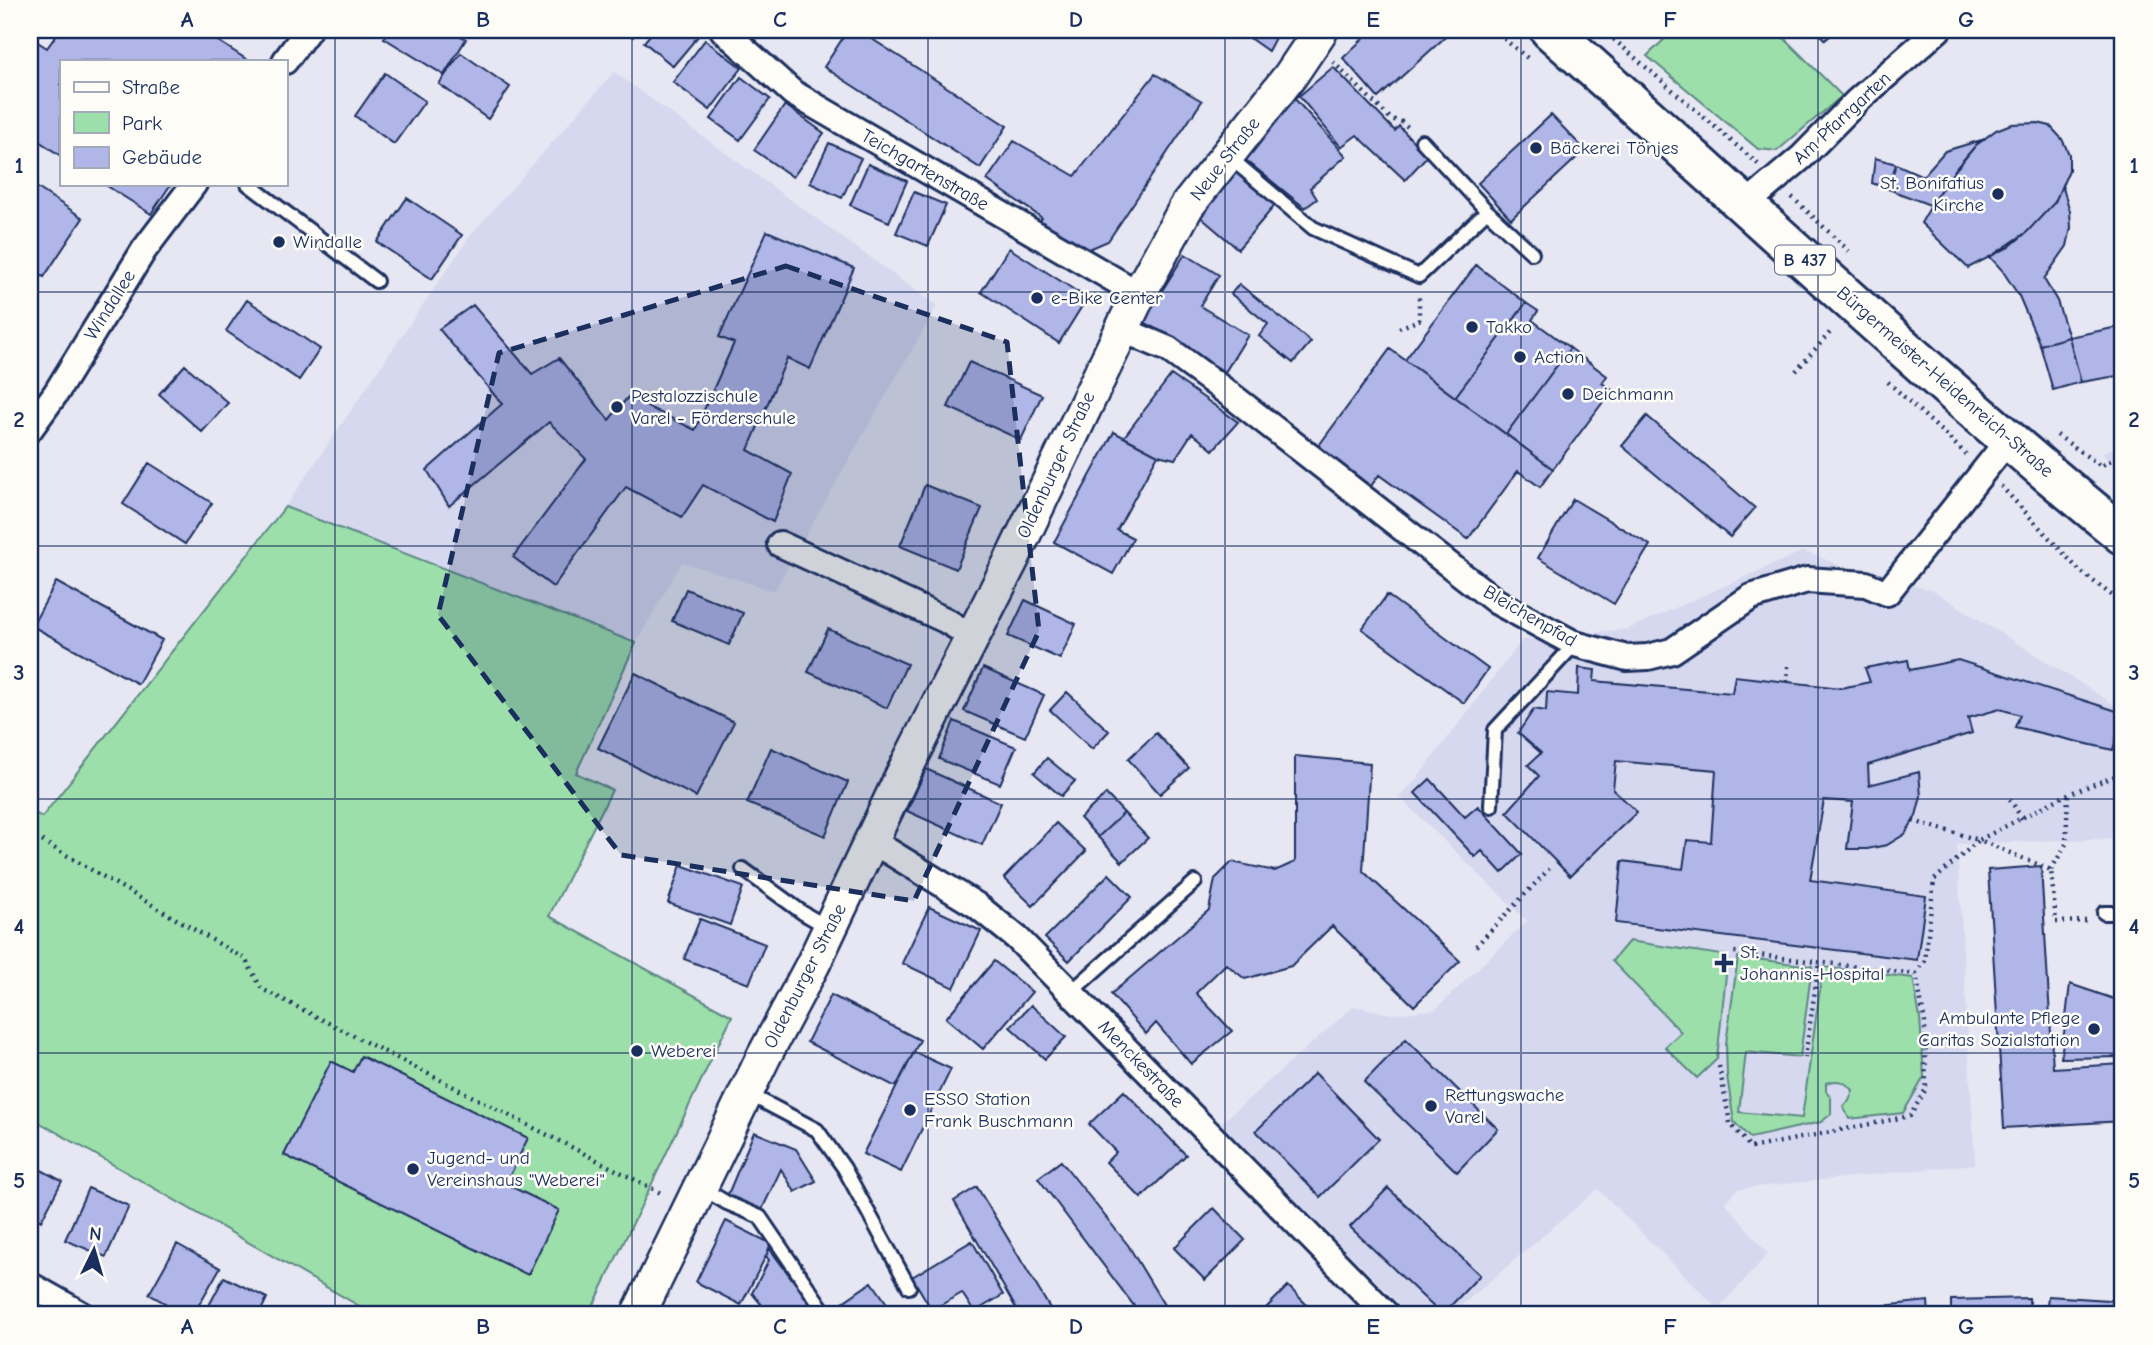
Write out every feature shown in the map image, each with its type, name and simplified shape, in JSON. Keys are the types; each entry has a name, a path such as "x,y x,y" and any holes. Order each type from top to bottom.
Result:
{"main road":[{"name":"Bürgermeister-Heidenreich-Straße","path":"1550,30 2009,439 2123,535"},
{"name":"Neue Straße","path":"1139,294 1188,206 1290,76 1316,36"},
{"name":"Oldenburger Straße","path":"638,1315 1139,294"}],"street":[{"path":"286,60 308,30"},
{"name":"Teichgartenstraße","path":"723,30 793,93 1139,294"},
{"name":"Am Pfarrgarten","path":"1745,205 1802,157 1857,101 1938,30"},
{"name":"Windallee","path":"30,429 144,250 192,186"},
{"name":"Bleichenpfad","path":"1121,329 1168,349 1497,602 1575,644 1627,658 1648,657 1672,651 1751,597 1807,580 1866,584 1887,593 2009,439"},
{"path":"780,544 945,620 973,637"},
{"name":"Menckestraße","path":"872,841 976,905 1017,938 1388,1315"},
{"path":"30,1285 83,1315"}],"lane":[{"path":"1422,141 1486,211 1532,253"},
{"path":"1227,156 1313,228 1419,276 1486,211"},
{"path":"251,186 376,281"},
{"path":"1491,806 1495,730 1575,644"},
{"path":"743,869 803,913 830,928"},
{"path":"1071,992 1195,882"},
{"path":"2104,914 2123,913"},
{"path":"746,1093 817,1130 844,1168 909,1287"},
{"path":"700,1187 727,1203 760,1217 826,1314"}],"path":[{"path":"1316,36 1391,119 1402,122 1422,141"},
{"path":"1399,328 1419,320 1419,276"},
{"path":"1796,370 1833,329"},
{"path":"2101,466 2123,453"},
{"path":"1787,682 1788,666"},
{"path":"1719,1066 1730,1123 1751,1148 1910,1116 1926,1089 1925,1023 1916,974 1925,961 1934,880 1979,840 2068,794 2123,773"},
{"path":"2068,794 2066,844 2051,870 2056,922 2086,921"},
{"path":"2010,799 2022,819"},
{"path":"1913,821 1979,840 2051,870"},
{"path":"30,834 245,959 262,989 667,1196"},
{"path":"1476,946 1549,869"},
{"path":"1734,952 1916,974"},
{"path":"1805,1058 1819,962"}],"highlighted area":[{"path":"786,266 1007,342 1039,631 914,901 621,855 438,615 499,353"}],"shaded area":[{"name":"Pestalozzischule Varel - Förderschule","path":"614,72 937,306 774,591 682,562 636,643 285,507 470,236"},
{"path":"2123,444 2123,475 2102,453"},
{"name":"St. Johannis-Hospital","path":"1803,551 1855,571 1934,591 2123,710 2123,838 1957,844 1975,1164 1737,1189 1725,1202 1768,1254 1718,1309 1598,1189 1450,1315 1410,1315 1220,1124 1354,1006 1391,1014 1435,1010 1527,921 1399,797 1415,781 1522,640 1628,629"}],"green space":[{"path":"1674,30 1776,30 1842,96 1777,151 1758,149 1647,56"},
{"path":"285,507 636,643 576,773 612,790 549,916 732,1016 589,1315 375,1315 30,1117 30,810 42,817"},
{"path":"1629,941 1728,956 1717,1059 1697,1078 1665,1047 1681,1032 1612,961"},
{"path":"1738,957 1812,966 1800,1057 1746,1052 1739,1112 1802,1118 1823,967 1913,978 1920,1018 1924,1077 1903,1113 1849,1119 1843,1106 1849,1101 1853,1090 1844,1083 1834,1081 1826,1083 1826,1091 1831,1098 1831,1114 1821,1122 1750,1138 1734,1122 1727,1076 1726,1044"}],"building":[{"path":"60,30 201,30 247,60 60,60 60,155 30,135 30,37 47,48"},
{"path":"389,30 450,30 466,39 444,75 384,38"},
{"path":"622,30 638,30 633,37"},
{"path":"654,30 695,30 700,34 673,66 644,42"},
{"path":"848,30 858,30 1007,126 980,168 824,67"},
{"path":"889,30 909,30 902,39"},
{"path":"1238,30 1279,30 1268,51"},
{"path":"1372,30 1453,30 1378,98 1343,58"},
{"path":"1816,30 1837,30 1825,40"},
{"path":"705,40 742,68 710,110 673,82"},
{"path":"461,53 510,87 488,119 439,84"},
{"path":"1333,67 1395,131 1399,126 1427,156 1405,180 1357,135 1341,147 1299,96"},
{"path":"385,73 425,101 394,144 355,116"},
{"path":"1155,74 1202,101 1108,241 1087,250 1073,248 1036,225 1042,218 987,180 1014,141 1075,176"},
{"path":"741,77 770,99 740,140 711,119"},
{"path":"1295,99 1346,156 1310,188 1317,199 1305,208 1242,157"},
{"path":"785,105 824,133 793,177 754,150"},
{"path":"1551,115 1585,150 1511,219 1478,183"},
{"name":"St. Bonifatius Kirche","path":"2038,123 2050,126 2062,139 2069,154 2069,170 2055,202 2009,247 1968,268 1921,223 1943,185 1976,145 1996,130 2011,124"},
{"path":"1985,139 1976,145 1957,167 1930,205 1888,189 1896,164 1923,176 1945,151"},
{"path":"829,143 861,158 842,198 810,183"},
{"path":"1875,158 1896,164 1888,189 1872,183"},
{"path":"868,164 907,181 889,222 850,205"},
{"path":"1237,170 1276,204 1238,249 1198,215"},
{"path":"30,183 83,218 44,277 30,268"},
{"path":"2062,185 2070,211 2071,228 2067,246 2044,279 2057,301 2069,337 2040,345 2019,296 1990,257 2027,232 2055,202"},
{"path":"107,186 170,186 151,214"},
{"path":"914,192 946,205 928,246 896,233"},
{"path":"407,198 462,235 432,279 377,242"},
{"path":"767,231 854,268 810,369 787,358 748,450 792,474 773,522 703,485 682,517 626,487 553,587 513,557 586,459 549,422 449,506 427,470 502,404 439,329 473,305 532,374 559,358 609,420 628,397 695,430 734,343 719,337"},
{"path":"1009,248 1087,298 1059,343 981,292"},
{"path":"1185,254 1219,275 1200,306 1248,335 1225,372 1143,321"},
{"path":"1476,265 1526,303 1455,397 1405,360"},
{"path":"1239,284 1311,342 1293,363 1259,336 1268,324 1231,294"},
{"path":"247,300 320,349 299,380 226,331"},
{"path":"1526,303 1538,311 1532,320 1570,348 1506,434 1455,397"},
{"path":"2123,328 2123,375 2081,382 2069,337"},
{"path":"2069,337 2081,382 2053,390 2040,345"},
{"path":"1570,348 1607,376 1602,383 1612,390 1553,469 1506,434"},
{"path":"1390,349 1553,469 1540,487 1518,471 1468,539 1379,475 1371,486 1317,448"},
{"path":"969,362 1042,395 1021,440 948,407"},
{"path":"185,365 228,403 202,432 159,394"},
{"path":"1171,375 1238,422 1213,450 1192,433 1175,459 1158,455 1124,437"},
{"path":"1647,416 1755,508 1730,537 1622,446"},
{"path":"1114,432 1158,455 1117,530 1133,538 1113,574 1054,542"},
{"path":"149,463 212,503 185,544 123,504"},
{"path":"925,485 982,508 956,569 900,546"},
{"path":"1573,499 1650,545 1614,604 1538,558"},
{"path":"56,582 162,640 138,684 32,626"},
{"path":"686,589 743,613 729,645 672,621"},
{"path":"1387,595 1488,669 1464,703 1362,629"},
{"path":"1025,600 1076,624 1060,659 1008,636"},
{"path":"828,629 907,664 887,708 808,672"},
{"path":"1908,660 1910,670 1958,660 2123,713 2113,750 2015,727 2020,715 2000,709 1968,718 1972,733 1868,765 1869,785 1919,772 1921,796 1916,816 1905,834 1887,845 1847,849 1853,802 1824,800 1810,880 1926,896 1917,960 1616,923 1622,861 1683,869 1687,840 1711,842 1716,770 1616,761 1613,789 1637,812 1570,876 1507,812 1539,776 1528,765 1541,753 1518,733 1534,709 1546,711 1547,692 1578,695 1579,668 1595,670 1594,681 1732,693 1735,676 1841,688 1870,682 1865,668"},
{"path":"983,668 1044,695 1025,737 964,711"},
{"path":"635,673 734,722 696,797 598,748"},
{"path":"1067,692 1109,731 1092,749 1050,710"},
{"path":"954,721 1016,747 1000,784 939,759"},
{"path":"1156,733 1189,768 1160,794 1128,759"},
{"path":"771,748 848,782 825,836 747,803"},
{"path":"1295,756 1370,763 1363,871 1460,961 1414,1006 1332,926 1291,966 1245,979 1226,964 1196,993 1232,1031 1191,1064 1156,1023 1146,1034 1111,994 1209,910 1215,879 1232,862 1275,871 1295,862"},
{"path":"1047,758 1075,781 1061,796 1034,773"},
{"path":"926,769 1001,803 982,845 907,811"},
{"path":"1430,779 1465,817 1478,806 1522,854 1502,873 1482,851 1475,857 1415,793"},
{"path":"1106,794 1124,813 1098,837 1080,818"},
{"path":"1124,813 1148,838 1122,862 1098,837"},
{"path":"1056,823 1086,851 1033,906 1004,878"},
{"path":"681,865 743,887 730,925 668,903"},
{"path":"2041,866 2053,1068 2123,1064 2123,1121 2004,1128 1988,870"},
{"path":"1109,874 1132,897 1069,961 1045,938"},
{"path":"929,907 981,931 954,988 902,963"},
{"path":"700,919 765,944 749,984 684,959"},
{"path":"994,961 1032,992 983,1049 946,1018"},
{"name":"Ambulante Pflege Caritas Sozialstation","path":"2070,984 2123,1002 2123,1057 2061,1058"},
{"path":"831,995 920,1040 896,1087 807,1042"},
{"path":"1031,1005 1066,1037 1045,1059 1010,1027"},
{"name":"Rettungswache Varel","path":"1406,1039 1498,1129 1457,1172 1364,1082"},
{"path":"914,1052 951,1069 901,1172 863,1154"},
{"name":"Jugend- und Vereinshaus \"Weberei\"","path":"361,1056 528,1138 506,1184 559,1210 528,1275 284,1155 331,1061 353,1072"},
{"path":"1315,1073 1379,1139 1320,1197 1256,1131"},
{"path":"1124,1091 1186,1155 1141,1198 1106,1162 1116,1152 1089,1124"},
{"path":"754,1132 796,1149 816,1181 795,1192 781,1169 760,1214 726,1199"},
{"path":"1061,1161 1128,1245 1170,1315 1135,1315 1134,1306 1038,1178"},
{"path":"30,1164 62,1181 41,1221 30,1215"},
{"path":"977,1187 1054,1315 1020,1315 954,1201"},
{"path":"88,1188 129,1206 106,1257 65,1240"},
{"path":"1388,1188 1480,1275 1442,1315 1350,1227"},
{"path":"1214,1208 1245,1240 1205,1280 1174,1248"},
{"path":"726,1221 772,1244 741,1305 696,1282"},
{"path":"972,1241 1003,1295 974,1312 962,1293 932,1310 912,1277"},
{"path":"177,1244 220,1268 193,1315 186,1315 149,1294"},
{"path":"769,1248 819,1315 770,1315 752,1293 769,1260 766,1256"},
{"path":"224,1277 267,1298 259,1315 204,1315"},
{"path":"872,1282 895,1315 838,1315 833,1309"},
{"path":"1288,1286 1317,1315 1259,1315"},
{"path":"2048,1296 2123,1301 2123,1315 2046,1315"},
{"path":"2029,1298 2030,1315 1951,1315 1951,1300"},
{"path":"1928,1301 1929,1315 1855,1315 1854,1309"},
{"path":"1832,1307 1835,1315 1807,1315"},
{"path":"1477,1308 1484,1315 1470,1315"}],"place":[{"name":"Bäckerei Tönjes","path":"1536,148"},
{"name":"St. Bonifatius Kirche","path":"1998,194"},
{"name":"Windalle","path":"279,242"},
{"name":"e-Bike Center","path":"1037,298"},
{"name":"Takko","path":"1472,327"},
{"name":"Action","path":"1520,357"},
{"name":"Deichmann","path":"1568,394"},
{"name":"Pestalozzischule Varel - Förderschule","path":"617,407"},
{"name":"St. Johannis-Hospital","path":"1724,963"},
{"name":"Ambulante Pflege Caritas Sozialstation","path":"2094,1029"},
{"name":"Weberei","path":"637,1051"},
{"name":"Rettungswache Varel","path":"1431,1106"},
{"name":"ESSO Station Frank Buschmann","path":"910,1110"},
{"name":"Jugend- und Vereinshaus \"Weberei\"","path":"413,1169"}]}
